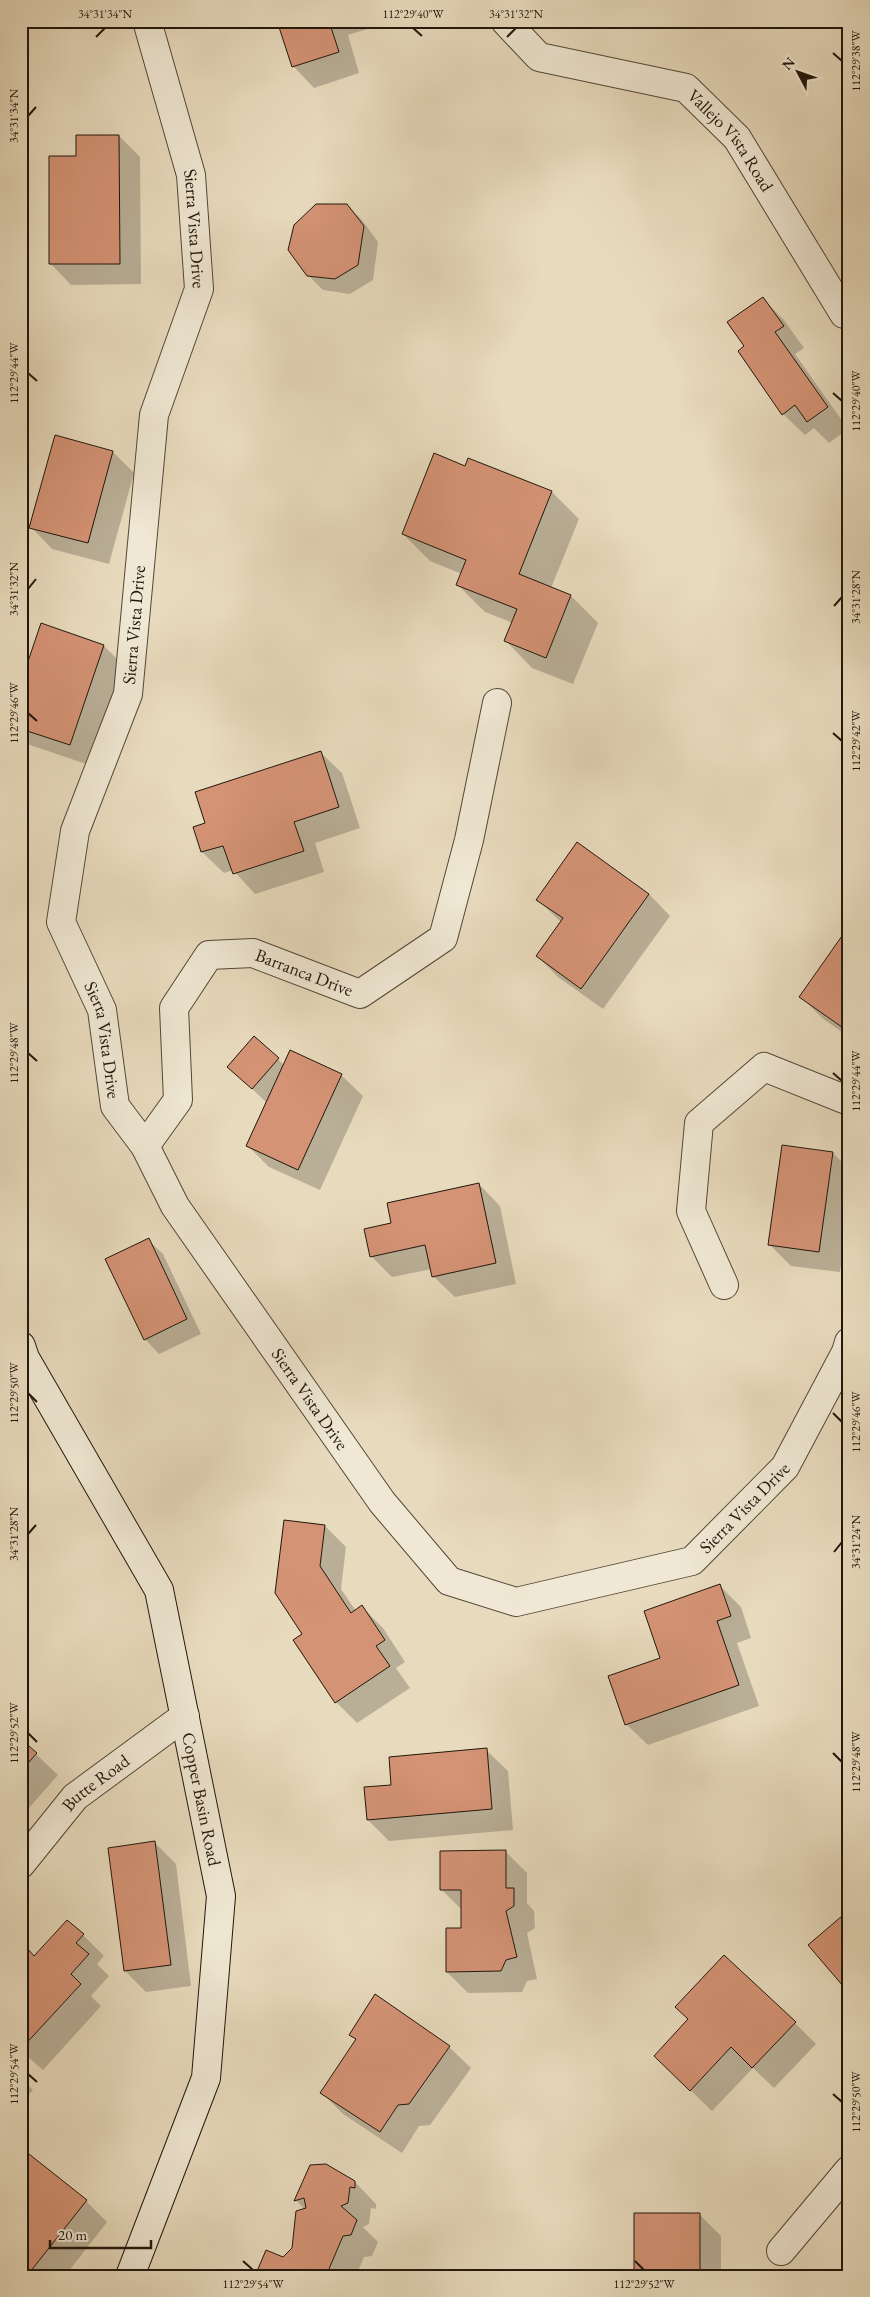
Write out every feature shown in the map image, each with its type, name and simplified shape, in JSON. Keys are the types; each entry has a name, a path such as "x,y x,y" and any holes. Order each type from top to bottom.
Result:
{"street":[{"name":"Sierra Vista Drive","path":"147,21 191,175 199,289 154,415 128,694 75,831 61,922 102,1010 115,1106 145,1146 174,1206 382,1502 450,1581 516,1602 692,1561 785,1466 846,1352 849,1342"},
{"name":"Vallejo Vista Road","path":"505,21 539,57 686,88 737,138 844,314"},
{"name":"Barranca Drive","path":"145,1146 178,1100 174,1008 209,955 253,953 360,994 444,938 469,840 497,703"},
{"path":"724,1284 691,1211 699,1123 764,1067 849,1101"},
{"name":"Copper Basin Road","path":"22,1355 159,1590 221,1896 206,2078 130,2276"},
{"name":"Butte Road","path":"21,1864 75,1797 185,1716"},
{"path":"781,2251 849,2170"}],"building":[{"path":"277,21 329,21 339,52 292,67"},
{"path":"76,135 119,135 120,264 49,264 49,156 76,156"},
{"path":"316,204 347,204 364,226 358,265 335,279 307,276 288,250 294,225"},
{"path":"763,297 784,326 775,332 828,407 807,422 795,405 782,415 738,351 744,346 727,322"},
{"path":"55,435 113,451 88,543 29,528"},
{"path":"434,453 465,466 468,458 552,491 519,574 571,595 546,658 504,641 517,609 456,585 466,560 402,534"},
{"path":"41,623 104,645 70,745 21,729 21,682"},
{"path":"321,751 339,807 294,822 304,851 233,874 223,846 201,852 193,827 205,823 195,792"},
{"path":"577,842 649,894 581,989 536,956 563,918 536,900"},
{"path":"849,926 849,1032 799,997"},
{"path":"254,1036 279,1058 252,1089 227,1067"},
{"path":"290,1050 342,1074 298,1170 246,1146"},
{"path":"782,1145 833,1152 819,1252 768,1245"},
{"path":"479,1183 496,1263 432,1277 425,1245 370,1257 364,1229 391,1223 387,1203"},
{"path":"149,1238 187,1319 144,1340 105,1259"},
{"path":"284,1520 325,1525 320,1566 351,1613 362,1605 385,1640 376,1646 390,1666 335,1703 293,1640 302,1634 275,1593"},
{"path":"720,1584 731,1616 717,1621 739,1685 625,1725 608,1676 660,1658 644,1611"},
{"path":"21,1739 37,1753 21,1771"},
{"path":"487,1748 492,1809 367,1820 364,1787 391,1785 389,1757"},
{"path":"155,1841 171,1965 124,1971 108,1848"},
{"path":"506,1850 506,1888 514,1888 514,1906 506,1911 517,1957 506,1960 501,1971 446,1972 446,1928 461,1928 461,1890 440,1890 440,1851"},
{"path":"849,1910 849,1993 808,1945"},
{"path":"67,1920 84,1934 76,1943 89,1954 71,1974 81,1984 21,2049 21,1956 28,1949 34,1956"},
{"path":"724,1955 796,2022 752,2068 731,2047 690,2091 654,2056 688,2019 675,2007"},
{"path":"375,1994 450,2046 409,2104 398,2105 380,2132 320,2093 356,2039 349,2035"},
{"path":"29,2154 87,2200 30,2272 21,2265 21,2164"},
{"path":"326,2164 355,2181 355,2188 350,2187 348,2203 341,2206 357,2220 351,2235 343,2236 326,2276 255,2276 266,2250 283,2257 292,2248 296,2211 306,2208 304,2198 294,2201 310,2165"},
{"path":"634,2213 700,2213 700,2276 634,2276"}]}
